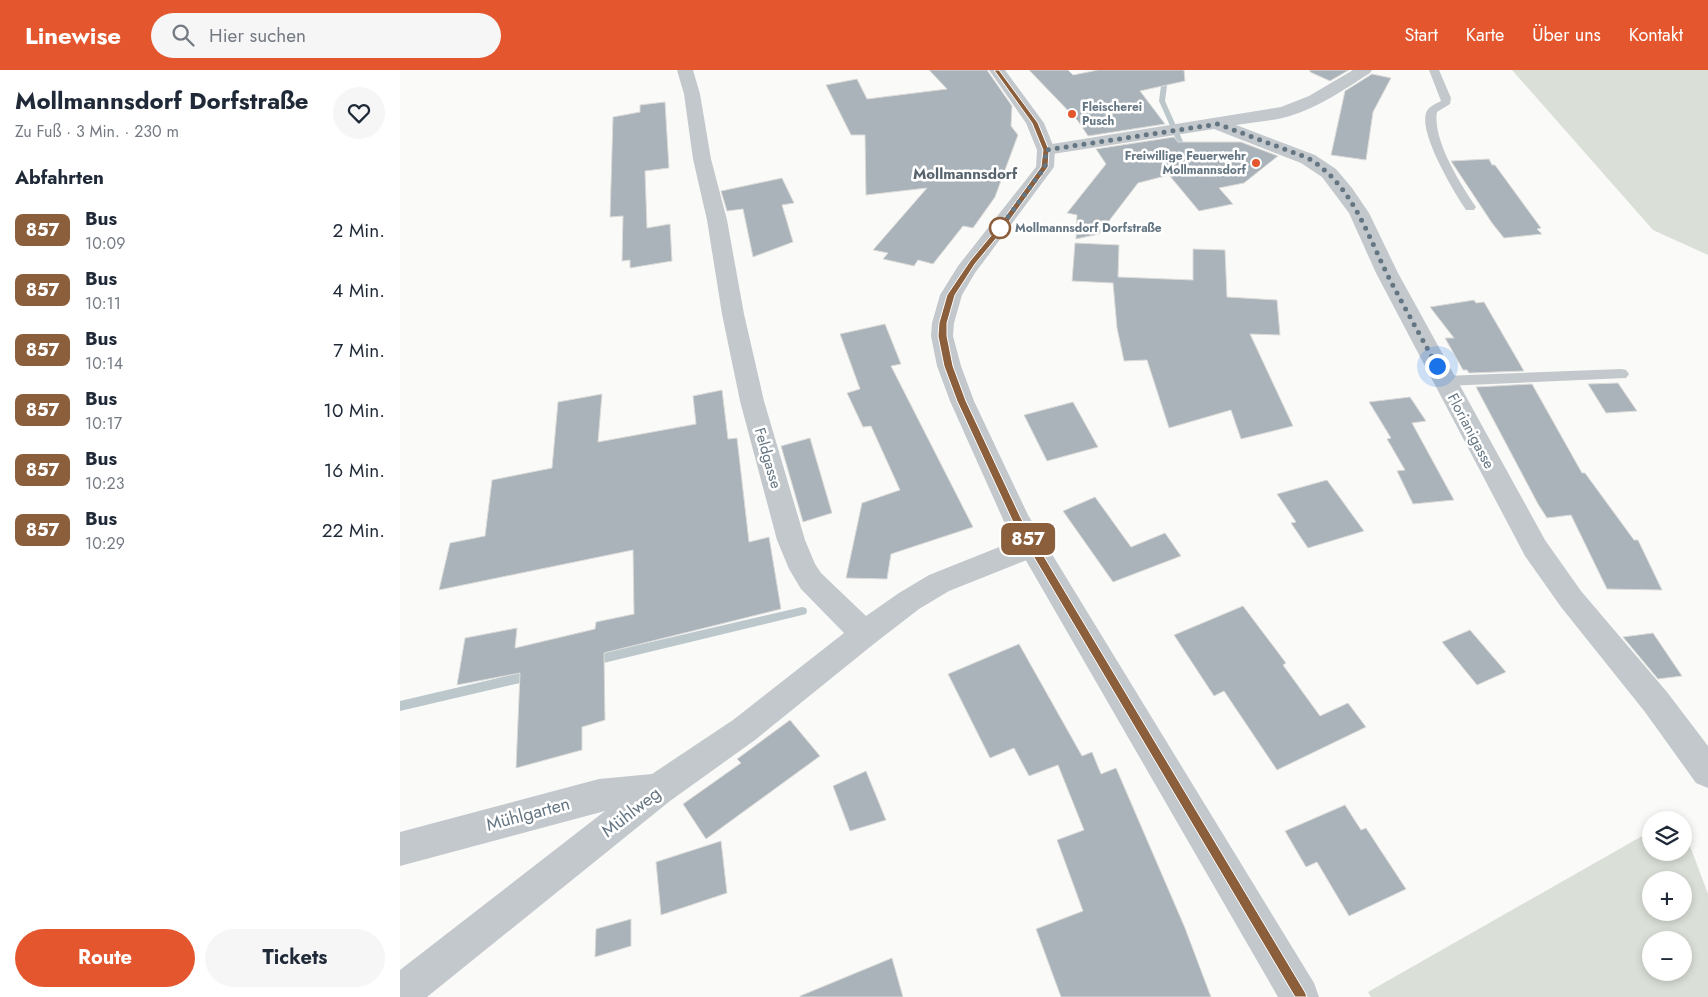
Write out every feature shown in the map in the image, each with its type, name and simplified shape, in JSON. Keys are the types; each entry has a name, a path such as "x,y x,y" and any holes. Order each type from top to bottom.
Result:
{"street":[{"name":"Feldgasse","path":"685,70 692,94 702,158 717,220 733,314 752,400 791,540 803,569 811,581 864,634"},
{"path":"997,70 1035,123 1046,150 1045,167 962,277 951,295 943,323 942,336 949,366 962,401 1012,511 1300,997"},
{"path":"1046,150 1218,124 1293,110 1319,98 1364,70"},
{"name":"Florianigasse","path":"1218,124 1308,158 1319,165 1337,182 1359,213 1387,273 1521,524 1548,568 1704,760"},
{"path":"864,634 909,601 939,583 1032,546"},
{"name":"Mühlweg","path":"400,994 658,790 744,730 864,634"},
{"name":"Mühlgarten","path":"400,849 599,795 658,790"}],"lane":[{"path":"1434,70 1446,98 1446,102 1432,111 1431,116 1436,142 1457,188 1470,207"},
{"path":"1445,381 1621,374"}],"shaded area":[{"path":"1512,70 1708,70 1708,255 1653,230"},
{"path":"1642,836 1642,861 1692,861 1692,851 1708,894 1708,997 1371,997 1368,992"}],"building":[{"path":"929,70 987,70 1012,106 1011,126 1018,135 995,197 973,228 963,226 933,264 918,260 914,266 883,259 888,253 873,250 927,188 866,195 865,135 851,135 826,85 857,79 867,99 947,89"},
{"path":"1029,70 1068,70 1073,75 1098,70 1184,70 1185,81 1140,91 1165,124 1088,136 1078,121"},
{"path":"1310,70 1349,70 1330,81 1310,72"},
{"path":"1372,74 1391,78 1373,112 1366,160 1331,155 1345,91"},
{"path":"665,102 669,168 645,171 647,228 670,224 672,261 630,268 630,260 622,261 623,216 610,217 613,117 640,112 640,105"},
{"path":"1174,137 1178,142 1241,142 1278,156 1244,183 1219,188 1233,204 1199,211 1169,175 1138,183 1099,234 1076,239 1077,215 1067,213 1106,164 1096,149"},
{"path":"1489,159 1541,228 1537,229 1542,234 1504,238 1451,161"},
{"path":"782,178 794,203 782,205 793,242 753,257 743,209 727,211 721,191"},
{"path":"1075,243 1119,245 1118,277 1193,280 1193,249 1225,250 1227,297 1277,300 1280,335 1250,334 1293,426 1241,439 1231,410 1169,428 1147,360 1124,361 1117,328 1113,283 1072,281"},
{"path":"1474,300 1476,303 1484,302 1524,371 1469,373 1467,370 1463,370 1445,338 1454,338 1430,307"},
{"path":"885,324 901,364 891,366 973,527 891,554 887,579 846,578 862,503 900,490 871,426 863,427 847,393 860,389 840,334"},
{"path":"1618,383 1637,411 1606,413 1588,384"},
{"path":"1532,384 1582,473 1585,473 1634,540 1638,540 1662,590 1607,589 1571,515 1547,518 1538,504 1476,387"},
{"path":"722,390 728,439 737,438 749,542 769,537 781,609 604,653 605,720 582,727 582,750 516,768 520,673 457,685 465,638 517,628 515,648 595,629 596,622 634,614 633,550 439,590 450,543 485,536 492,480 552,468 558,402 602,394 598,442 696,424 693,396"},
{"path":"1410,397 1426,421 1412,423 1454,500 1413,504 1397,471 1405,470 1387,439 1391,438 1369,402"},
{"path":"1073,402 1098,447 1047,461 1024,415"},
{"path":"810,438 832,513 803,522 781,446"},
{"path":"1327,480 1364,531 1308,548 1291,523 1296,522 1277,494"},
{"path":"1095,497 1131,547 1165,533 1181,556 1113,582 1063,511"},
{"path":"1243,606 1286,663 1283,665 1320,716 1348,703 1366,727 1277,770 1224,691 1214,696 1174,635"},
{"path":"1470,630 1506,672 1477,685 1442,642"},
{"path":"1653,633 1682,676 1658,679 1623,637"},
{"path":"1019,644 1082,756 1092,752 1101,774 1116,768 1185,928 1211,997 1061,997 1036,929 1083,911 1057,840 1084,830 1058,765 1029,776 1014,748 990,758 948,674"},
{"path":"790,720 820,756 706,839 683,804 741,763 737,759"},
{"path":"866,771 886,820 850,831 833,786"},
{"path":"1345,805 1361,830 1366,828 1406,889 1349,916 1317,862 1306,867 1285,831"},
{"path":"721,841 727,893 661,915 656,862"},
{"path":"631,919 631,946 595,957 596,929"},
{"path":"892,958 903,997 800,997 800,996"}],"waterway":[{"path":"1166,70 1162,101 1182,146"},
{"path":"591,661 802,611"},
{"path":"400,706 533,675"}],"bus line":[{"name":"857","path":"997,70 1017,95 1035,123 1046,150 1045,167 972,262 951,295 946,308 942,336 949,366 962,401 1016,519 1300,997"}],"place":[{"name":"Fleischerei Pusch","path":"1072,114"},
{"name":"Freiwillige Feuerwehr Mollmannsdorf","path":"1256,163"},
{"name":"Mollmannsdorf Dorfstraße","path":"1000,228"}],"district":[{"name":"Mollmannsdorf","path":"965,174"}],"route":[{"path":"1000,228 996,233 1045,167 1046,150 1218,124 1295,152 1308,158 1329,173 1359,213 1387,273 1437,366"}]}
